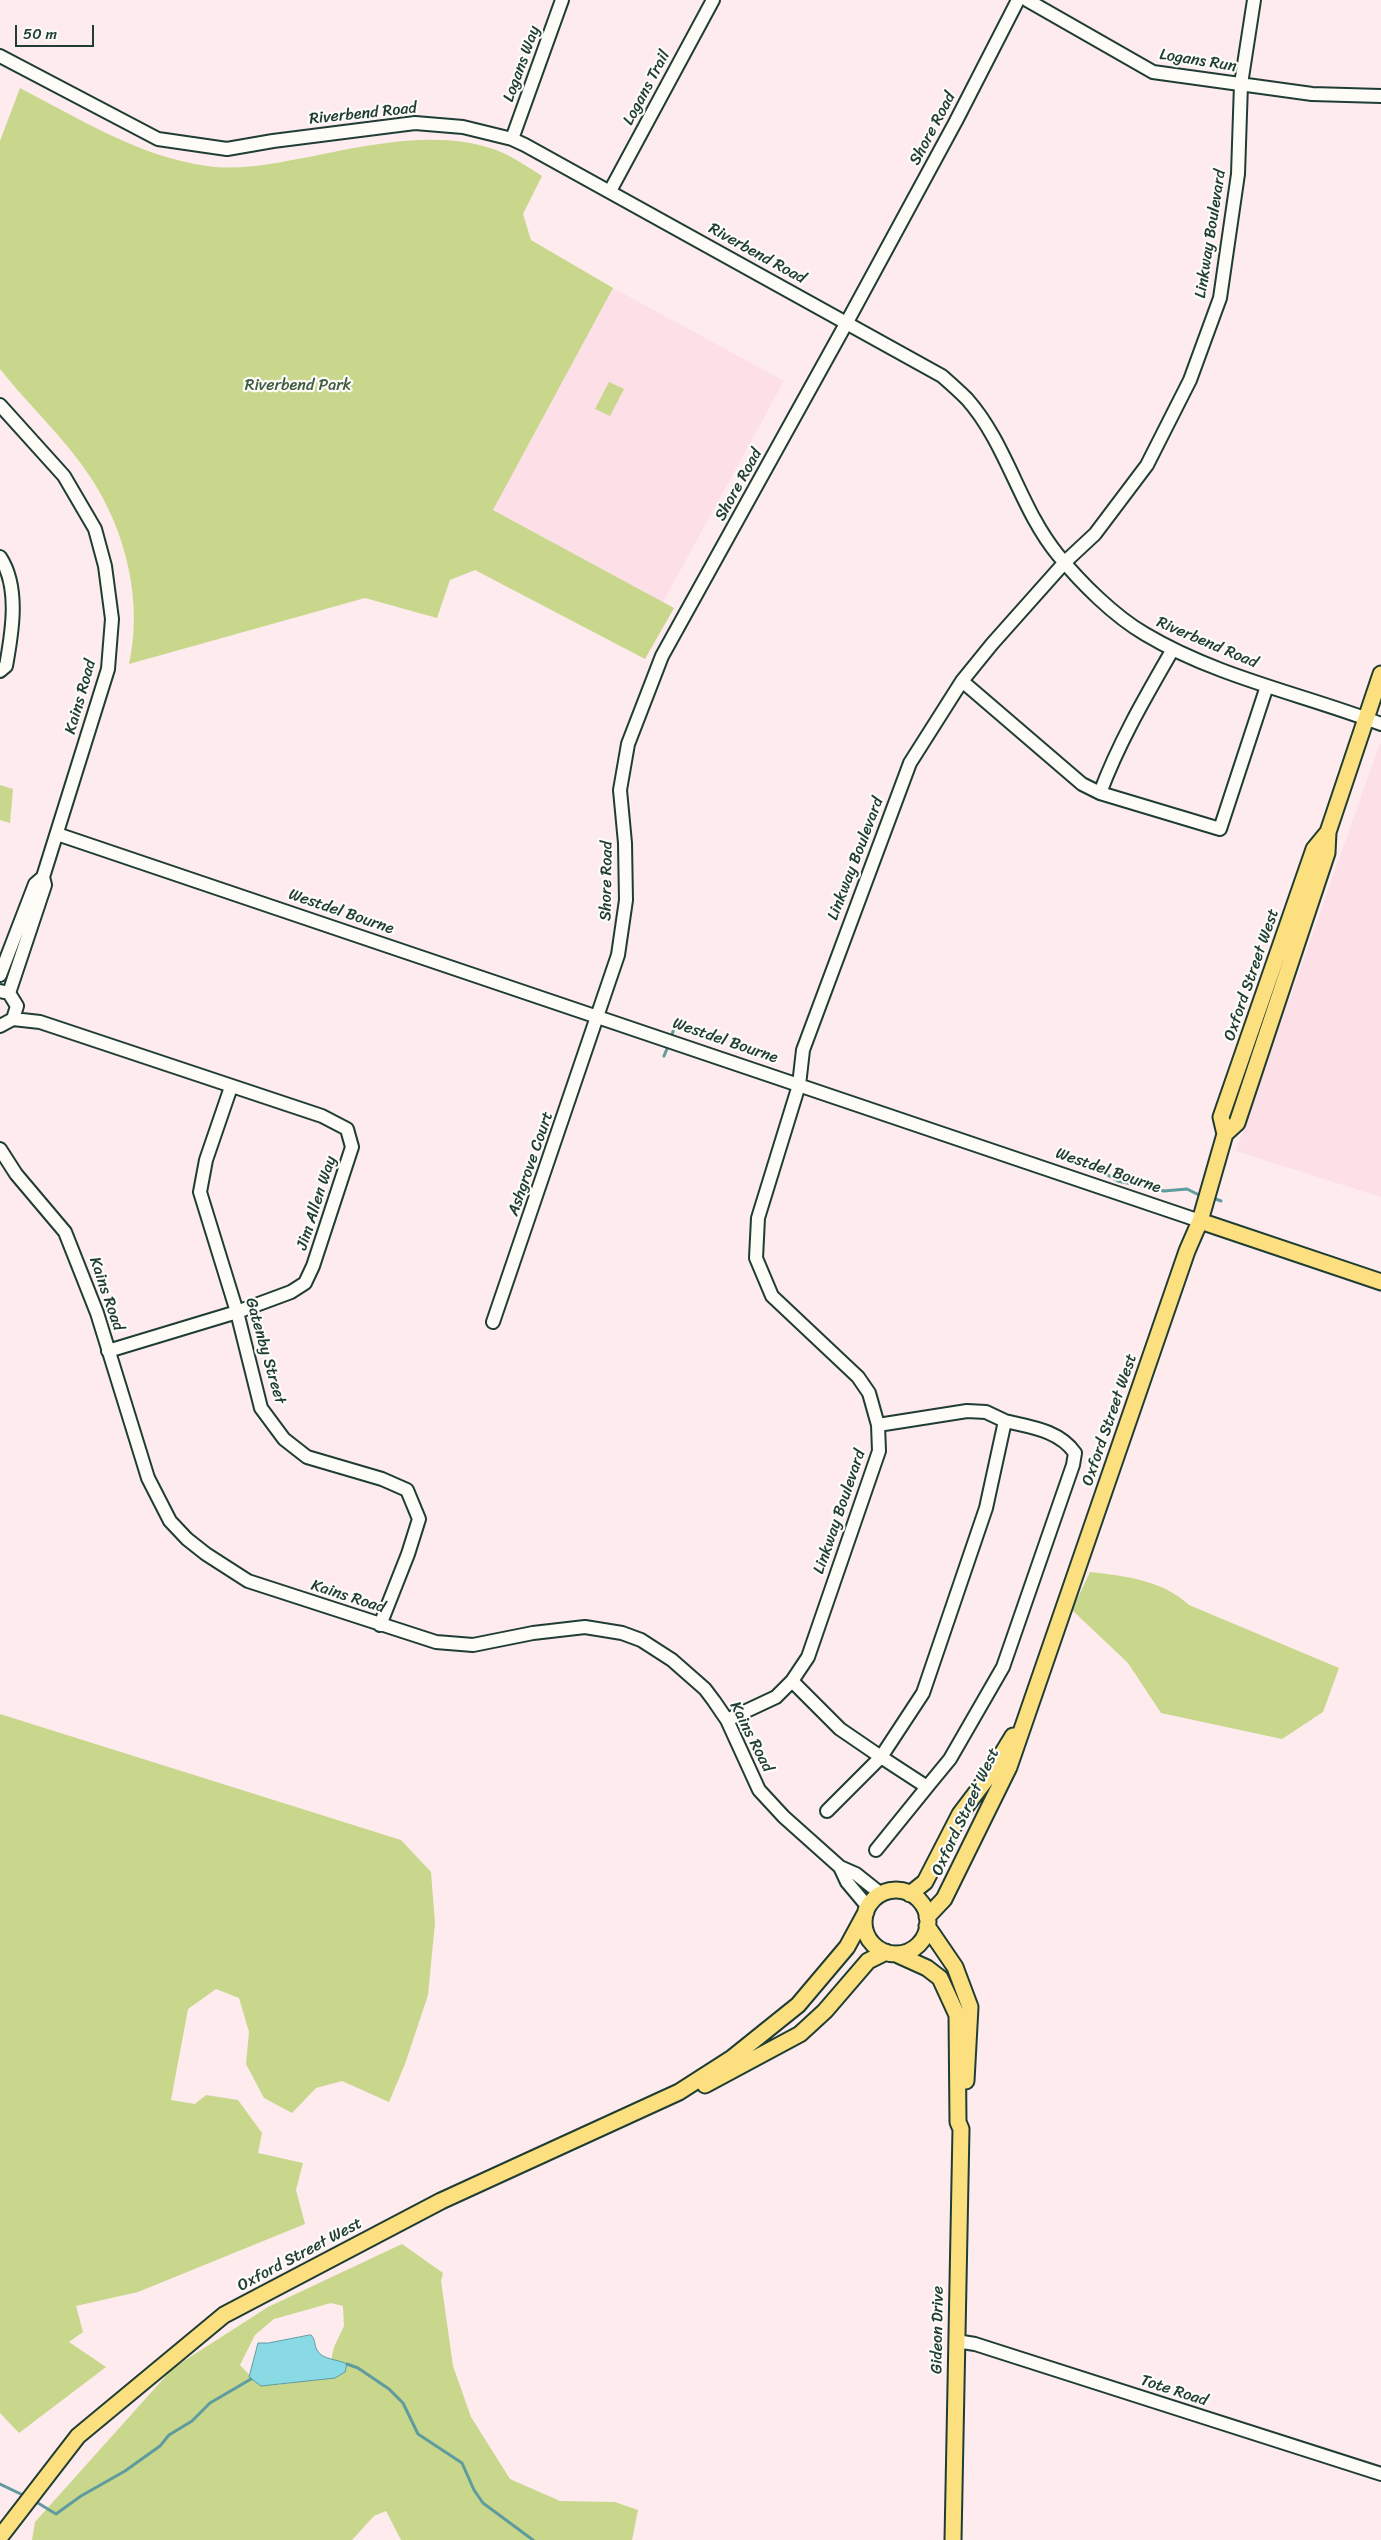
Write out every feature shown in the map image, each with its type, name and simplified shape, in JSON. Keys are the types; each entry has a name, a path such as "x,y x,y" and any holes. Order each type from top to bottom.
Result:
{"main road":[{"name":"Oxford Street West","path":"927,1922 944,1899 1009,1767 1187,1251 1200,1221 1225,1134 1221,1117 1314,849 1328,832 1381,674"},
{"name":"Westdel Bourne","path":"1200,1221 1381,1282"},
{"name":"Oxford Street West","path":"910,1894 926,1882 960,1814 988,1777 1026,1715"},
{"path":"896,1890 910,1894 924,1907 927,1922 925,1935 914,1948 891,1953 877,1948 866,1932 867,1909 881,1894 896,1890"},
{"name":"Oxford Street West","path":"0,2537 78,2436 224,2315 441,2201 679,2092 732,2058 798,2005 848,1947 867,1909"},
{"name":"Gideon Drive","path":"927,1922 955,1967 970,2007 967,2075 958,2122"},
{"name":"Oxford Street West","path":"679,2092 706,2085 800,2034 825,2011 868,1961 891,1953"},
{"name":"Gideon Drive","path":"891,1953 927,1968 940,1978 957,2015 958,2122 961,2129 953,2540"}],"street":[{"name":"Logans Way","path":"512,139 562,0"},
{"name":"Logans Trail","path":"610,191 713,0"},
{"name":"Shore Road","path":"596,1016 618,955 626,900 625,843 620,790 628,744 662,656 847,322 956,121 1018,0"},
{"name":"Logans Run","path":"1027,0 1154,72 1312,94 1381,96"},
{"name":"Linkway Boulevard","path":"727,1720 776,1697 792,1681 808,1657 879,1451 878,1425 869,1393 858,1377 772,1296 756,1258 758,1218 799,1085 803,1050 910,763 962,682 992,644 1065,562 1095,534 1147,465 1190,380 1220,298 1238,174 1241,84 1254,0"},
{"name":"Riverbend Road","path":"0,56 158,139 227,149 273,141 415,123 463,127 512,139 610,191 932,370 967,399 992,436 1040,528 1065,562 1094,594 1144,634 1173,649 1266,686 1381,724"},
{"name":"Kains Road","path":"0,404 64,476 95,529 108,584 112,619 108,668 93,722 65,802 43,876 35,884 0,975"},
{"path":"0,557 7,568 14,622 6,666 0,671"},
{"path":"1100,793 1114,756 1133,718 1173,649"},
{"path":"962,682 1082,784 1100,793 1220,829 1266,686"},
{"name":"Westdel Bourne","path":"57,834 1200,1221"},
{"name":"Kains Road","path":"4,992 45,885 43,876"},
{"path":"4,992 17,1006 4,1025"},
{"name":"Jim Allen Way","path":"17,1006 40,1022 322,1116 347,1129 352,1147 313,1266 305,1283 291,1292 237,1312 108,1352"},
{"name":"Ashgrove Court","path":"494,1322 569,1103 596,1016"},
{"name":"Jim Allen Way","path":"4,1025 40,1022"},
{"name":"Gatenby Street","path":"231,1087 206,1160 200,1192 237,1312 261,1408 284,1439 307,1457 382,1479 407,1490 419,1519 380,1625"},
{"name":"Kains Road","path":"0,1149 16,1174 65,1232 94,1305 148,1478 170,1521 187,1539 206,1554 248,1581 436,1642 473,1645 533,1633 585,1627 622,1633 641,1640 672,1660 705,1689 727,1720 759,1790 784,1817 840,1867 856,1874 881,1894"},
{"path":"876,1850 950,1759 1003,1667 1073,1465 1075,1453 1068,1443 1058,1437 1039,1429 1004,1421 986,1412 967,1411 878,1425"},
{"path":"827,1811 881,1757 904,1725 923,1693 986,1508 1004,1421"},
{"path":"792,1681 840,1729 927,1787"},
{"name":"Kains Road","path":"840,1867 847,1882 867,1909"},
{"name":"Tote Road","path":"956,2341 975,2344 1381,2474"}],"shaded area":[{"path":"613,288 784,381 663,602 493,510"},
{"path":"1381,744 1381,1197 1236,1151"}],"green space":[{"name":"Riverbend Park","path":"20,88 134,146 182,161 207,166 233,168 258,166 379,144 427,140 474,144 496,150 514,158 542,176 523,214 531,240 613,288 493,510 674,608 645,659 475,570 450,580 437,618 365,598 129,664 134,617 132,593 129,569 115,523 105,501 83,466 0,369 0,141"},
{"path":"609,382 624,389 610,416 595,409"},
{"path":"0,785 13,789 10,823 0,820"},
{"path":"1090,1572 1116,1575 1155,1585 1167,1590 1189,1605 1339,1668 1323,1712 1282,1739 1161,1713 1128,1663 1072,1610"},
{"path":"0,1714 401,1840 431,1872 435,1923 428,1995 405,2064 389,2102 342,2081 316,2088 292,2113 264,2098 246,2064 249,2032 239,1998 216,1989 188,2009 171,2100 195,2104 206,2095 238,2100 262,2133 258,2153 303,2163 296,2190 305,2224 138,2292 76,2306 83,2332 69,2342 106,2367 19,2433 0,2413"},
{"path":"402,2244 443,2273 441,2281 453,2366 471,2417 510,2479 560,2501 615,2502 638,2510 632,2540 401,2540 386,2511 374,2516 352,2540 32,2540 35,2522 173,2368 268,2307","holes":["331,2303 343,2306 344,2326 334,2347 329,2369 321,2374 296,2382 259,2385 240,2365 255,2335 274,2319"]}],"water":[{"path":"311,2335 319,2353 326,2358 347,2364 345,2372 335,2378 261,2386 249,2377 258,2343"}],"waterway":[{"path":"671,1038 676,1022"},
{"path":"664,1056 669,1044"},
{"path":"1085,1168 1096,1168 1118,1181 1164,1191 1187,1189 1201,1196"},
{"path":"1213,1198 1221,1201"},
{"path":"347,2364 358,2368 389,2389 403,2403 418,2434 462,2463 474,2490 483,2503 533,2540"},
{"path":"33,2500 56,2514 81,2496 125,2471 160,2446 169,2435 192,2421 210,2403 251,2379"},
{"path":"0,2484 25,2496"}]}
